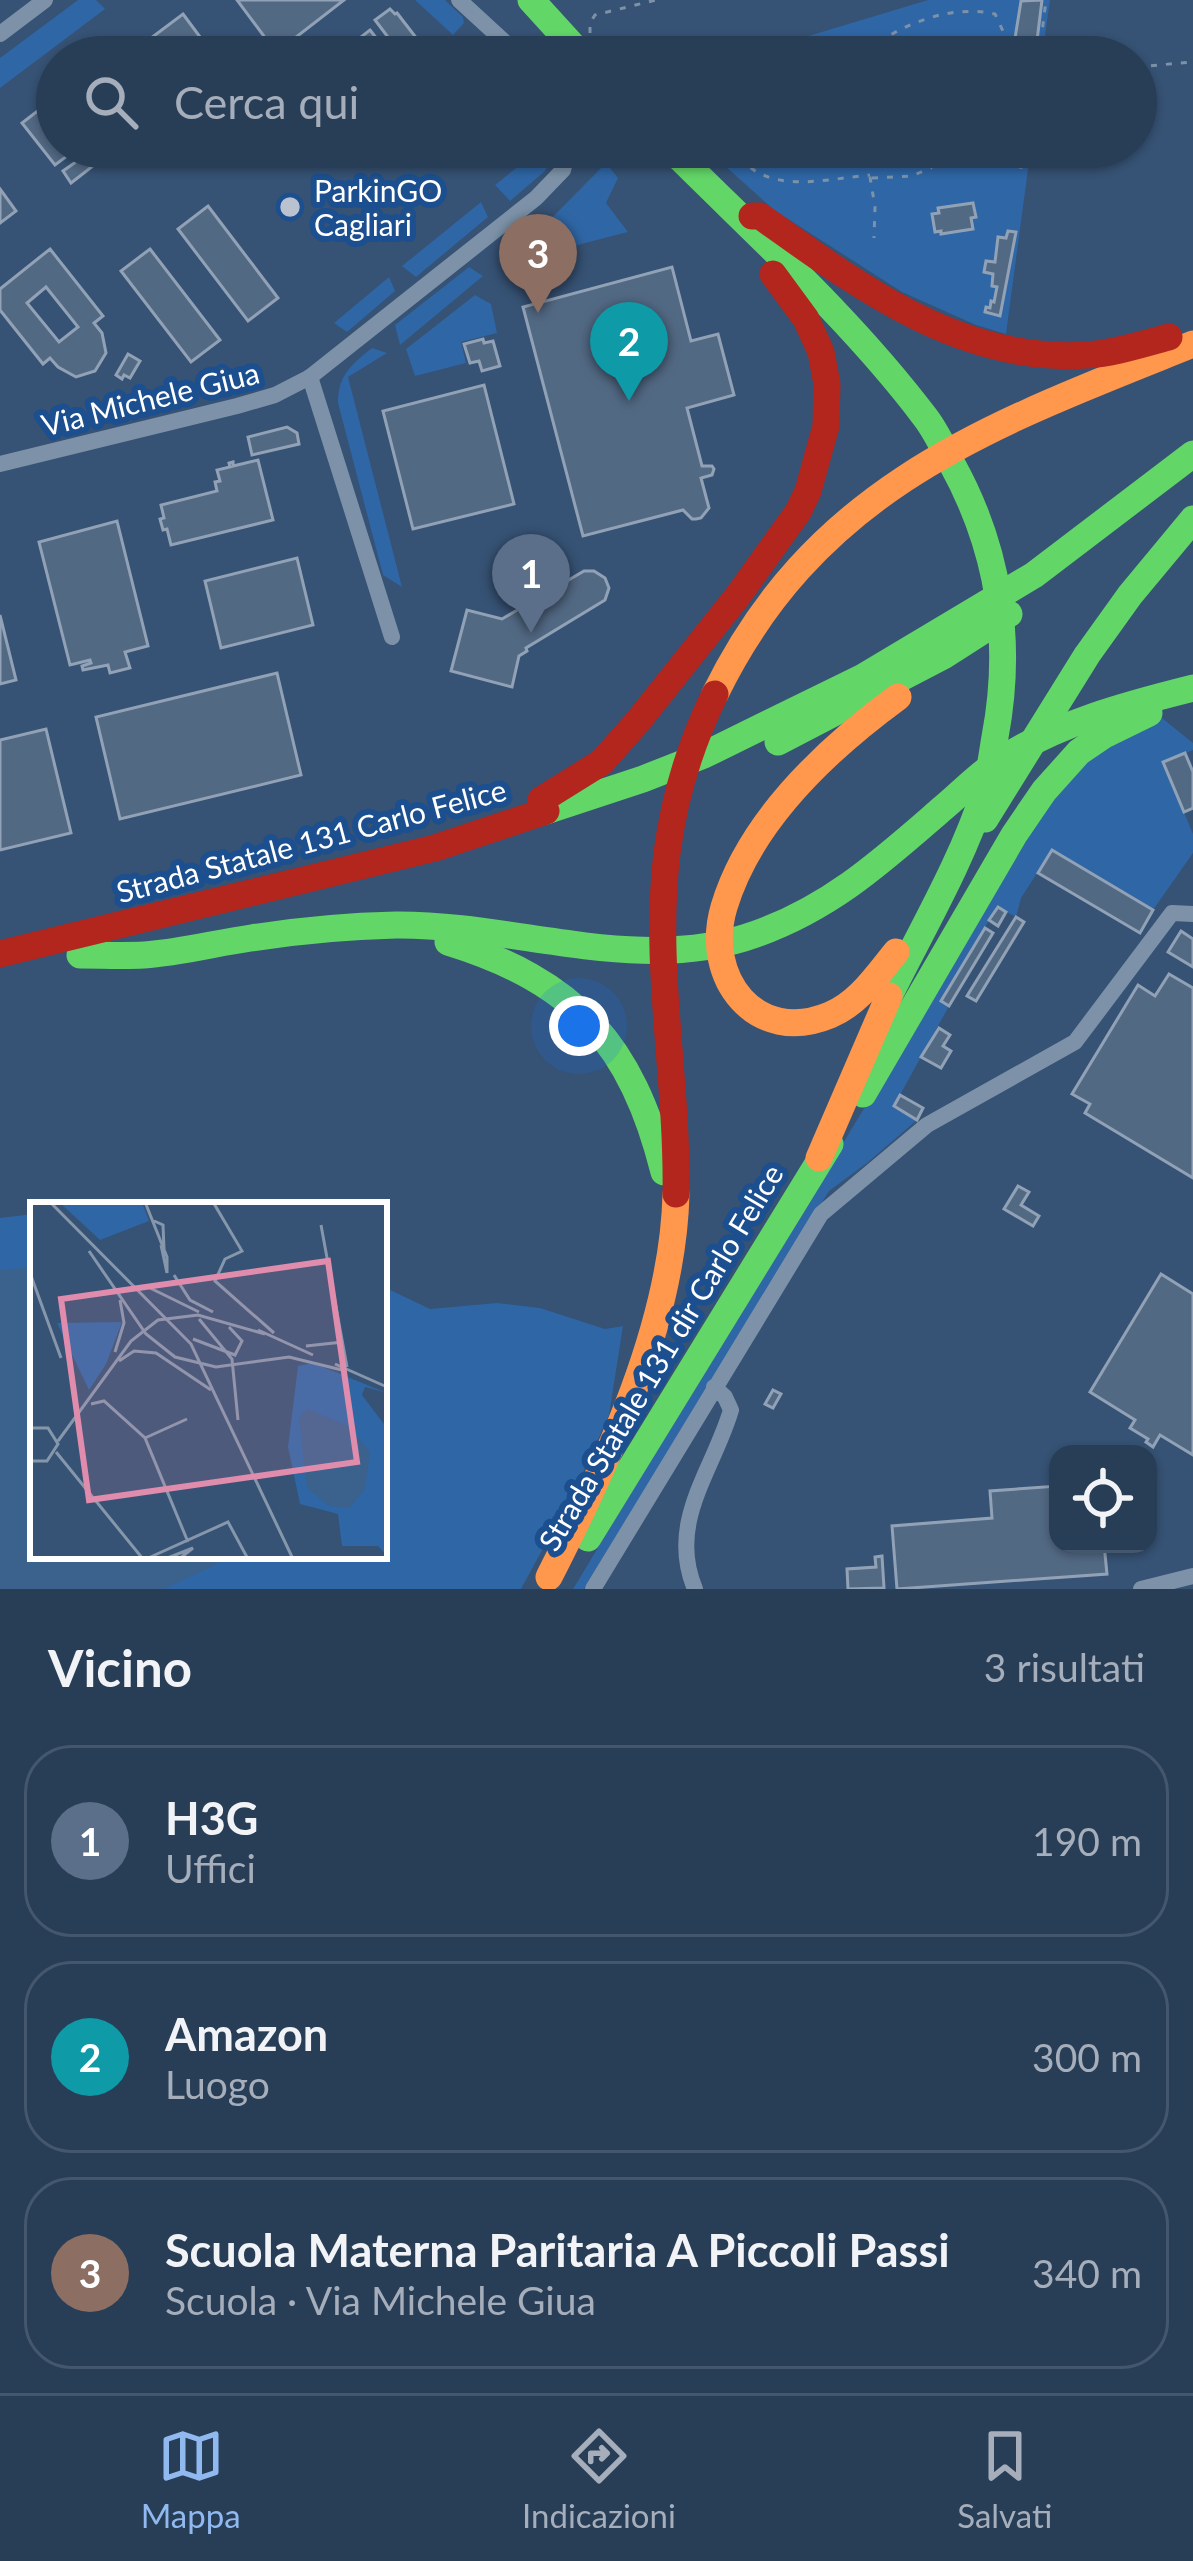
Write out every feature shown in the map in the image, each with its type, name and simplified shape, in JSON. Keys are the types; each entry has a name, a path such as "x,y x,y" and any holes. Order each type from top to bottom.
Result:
{"highway":[{"path":"531,0 564,36"},
{"path":"689,168 851,330 928,420 970,495 990,551 1000,604 1001,705 986,786 967,838 880,1013 819,1159"},
{"path":"734,214 760,216 841,274 916,318 1000,350 1088,355 1193,330"},
{"path":"127,922 203,892 356,856 522,809 602,762 639,720 798,512 816,469 826,426 826,384 820,352 806,319 746,240 734,214"},
{"path":"549,1585 622,1422 671,1249 676,1133 663,920 668,850 702,718 728,666 795,570 879,494 985,434 1193,344"},
{"name":"Strada Statale 131 Carlo Felice","path":"1035,585 1193,454"},
{"name":"Strada Statale 131 Carlo Felice","path":"0,974 500,849 761,739 863,677 957,639 1154,512 1193,480"},
{"path":"954,864 1011,782 1082,662 1155,561 1193,518"},
{"path":"928,917 859,997 817,1021 787,1023 772,1018 742,999 723,971 724,909 759,835 827,758 887,704 927,678 957,639"},
{"path":"80,955 147,956 256,937 396,925 628,949 685,950 754,935 812,911 861,879 994,764 1072,723 1138,700 1193,692"},
{"path":"819,1159 853,1112 1044,791 1079,752 1103,735 1193,692"},
{"name":"Strada Statale 131 Carlo Felice","path":"0,954 435,848 639,790"},
{"path":"367,929 434,939 516,964 561,994 594,1024 621,1059 647,1110 664,1170 666,1219 655,1315"},
{"path":"549,1585 728,1284 880,1013"},
{"name":"Strada Statale 131 dir Carlo Felice","path":"549,1585 819,1159"}],"street":[{"path":"0,34 45,0"},
{"path":"459,0 498,36"},
{"name":"Via Michele Giua","path":"0,464 237,406 275,395 310,377 536,198 563,168"},
{"path":"310,377 392,637"},
{"path":"593,1589 821,1214 927,1125 1075,1042 1172,913 1193,914"},
{"path":"695,1589 685,1550 690,1517 731,1411 714,1387"},
{"path":"1141,1589 1193,1576"}],"path":[{"path":"593,36 590,23 595,15 656,0"},
{"path":"1042,36 1046,0"},
{"path":"886,36 957,10 973,9 995,14 1002,36"},
{"path":"1157,65 1193,62"},
{"path":"751,168 787,182 911,176 931,168"},
{"path":"869,168 874,238"}],"shaded area":[{"path":"78,0 96,0 105,9 69,36 36,36 36,61 0,88 0,58"},
{"path":"415,0 445,0 464,23 453,35"},
{"path":"928,0 1050,0 1045,36 809,36"},
{"path":"516,168 547,168 510,201 495,185"},
{"path":"601,168 610,168 618,178 606,203 628,232 507,263"},
{"path":"727,168 1028,168 1006,334 902,292 774,210"},
{"path":"481,202 488,217 416,277 402,266"},
{"path":"469,267 483,276 400,345 395,325"},
{"path":"389,277 395,291 347,332 334,323"},
{"path":"475,295 491,304 497,333 461,342 466,363 415,376 406,349"},
{"path":"372,348 387,353 348,377 402,587 383,575 338,403 347,371"},
{"path":"1162,718 1193,743 1193,750 1164,763 1193,834 1193,853 1153,910 1052,850 1021,898 1016,917 997,907 942,1000 949,1006 894,1106 917,1120 829,1191 584,1589 573,1589 1049,803 1087,759"},
{"path":"30,1214 30,1559 387,1559 387,1288 430,1309 497,1303 540,1308 605,1329 623,1326 609,1415 521,1589 0,1589 0,1218"},
{"path":"30,1267 30,1559 220,1559 215,1565 164,1589 0,1589 0,1270"}],"building":[{"path":"237,0 344,0 298,36 264,36"},
{"path":"1042,0 1038,36 1015,36 1021,1"},
{"path":"390,9 415,36 387,36 375,20"},
{"path":"183,14 199,36 154,36"},
{"path":"36,112 36,141 22,123"},
{"path":"67,168 90,168 71,183 63,171"},
{"path":"0,189 16,211 0,223"},
{"path":"973,203 973,229 935,232 932,214 939,213 938,208"},
{"path":"208,206 278,298 248,321 178,229"},
{"path":"1008,231 1016,232 1000,316 985,312 994,302 997,287 992,286 993,274 984,272 986,261 995,262 998,237 1006,238"},
{"path":"50,249 103,316 94,323 102,333 106,353 95,371 76,377 50,358 43,364 0,310 0,289","holes":["46,287 78,327 59,342 27,303"]},
{"path":"150,249 220,340 191,362 121,271"},
{"path":"672,267 691,341 718,334 734,395 687,408 702,466 714,469 712,475 701,478 709,508 701,518 692,519 683,510 583,536 523,307"},
{"path":"483,339 484,343 493,341 500,366 482,371 479,361 470,363 464,344"},
{"path":"128,354 140,361 130,378 124,375 122,379 116,375"},
{"path":"484,385 514,504 413,529 383,411"},
{"path":"287,427 297,433 299,444 252,455 248,437"},
{"path":"258,460 273,520 171,545 160,519 164,518 161,505 217,491 217,470 233,462 233,466"},
{"path":"117,521 148,646 125,652 130,668 110,673 108,665 83,670 90,660 70,665 39,542"},
{"path":"297,558 313,625 221,648 205,581"},
{"path":"584,571 605,578 609,588 605,600 526,648 519,656 512,687 451,671 467,610 502,619"},
{"path":"0,615 16,680 0,684"},
{"path":"277,673 301,775 120,819 96,717"},
{"path":"46,729 71,833 0,850 0,740"},
{"path":"1185,753 1193,772 1193,808 1184,812 1163,762"},
{"path":"1052,850 1153,910 1140,933 1038,873"},
{"path":"998,907 1006,912 998,926 989,920"},
{"path":"1016,917 1024,922 976,1001 967,996"},
{"path":"985,928 993,933 949,1006 941,1001"},
{"path":"1181,931 1193,939 1193,967 1168,952"},
{"path":"1169,974 1193,988 1193,1178 1085,1113 1090,1104 1072,1094 1138,985 1155,996"},
{"path":"939,1028 950,1035 943,1046 951,1051 941,1068 921,1057"},
{"path":"900,1095 923,1108 917,1120 894,1106"},
{"path":"1018,1186 1029,1192 1021,1205 1039,1216 1033,1226 1004,1209"},
{"path":"1161,1274 1193,1294 1193,1455 1160,1435 1150,1445 1130,1428 1135,1420 1090,1392"},
{"path":"773,1390 781,1394 773,1408 765,1404"},
{"path":"1049,1487 1049,1553 1105,1553 1107,1574 897,1589 892,1526 992,1518 990,1491"},
{"path":"882,1556 884,1588 848,1589 847,1569 876,1567 875,1557"}],"traffic: fast":[{"path":"531,0 564,36"},
{"path":"690,168 834,311 925,417 968,496 991,563 1002,631 1002,666 987,784 953,869 889,996"},
{"path":"546,811 704,755 863,677 1034,575 1193,454"},
{"path":"985,819 1087,655 1193,519"},
{"path":"778,742 945,655 1009,614"},
{"path":"80,955 157,954 286,933 396,925 623,949 712,946 783,923 833,896 878,864 984,772 1021,748 1093,717 1193,688"},
{"path":"863,1094 1044,791 1079,752 1149,713"},
{"path":"448,942 531,976 592,1024 635,1088 664,1172"},
{"path":"588,1538 830,1144"}],"traffic: slow":[{"path":"715,694 757,622 804,563 858,513 916,471 980,435 1193,344"},
{"path":"896,952 867,988 840,1010 803,1022 779,1021 741,999 721,958 719,933 736,875 772,816 819,763 898,697"},
{"path":"819,1158 889,996"},
{"path":"549,1577 614,1440 650,1342 672,1243 676,1194"}],"traffic: jam":[{"path":"752,216 760,216 913,315 996,347 1087,355 1169,337"},
{"path":"541,800 602,762 639,720 737,597 808,491 826,426 827,384 821,352 806,319 773,274"},
{"path":"676,1194 663,895 679,791 715,694"},
{"path":"0,954 435,848 546,811"}],"place":[{"name":"ParkinGO Cagliari","path":"290,207"},
{"name":"Scuola Materna Paritaria A Piccoli Passi","path":"538,313"},
{"name":"Amazon","path":"629,401"},
{"name":"H3G","path":"531,633"}]}
